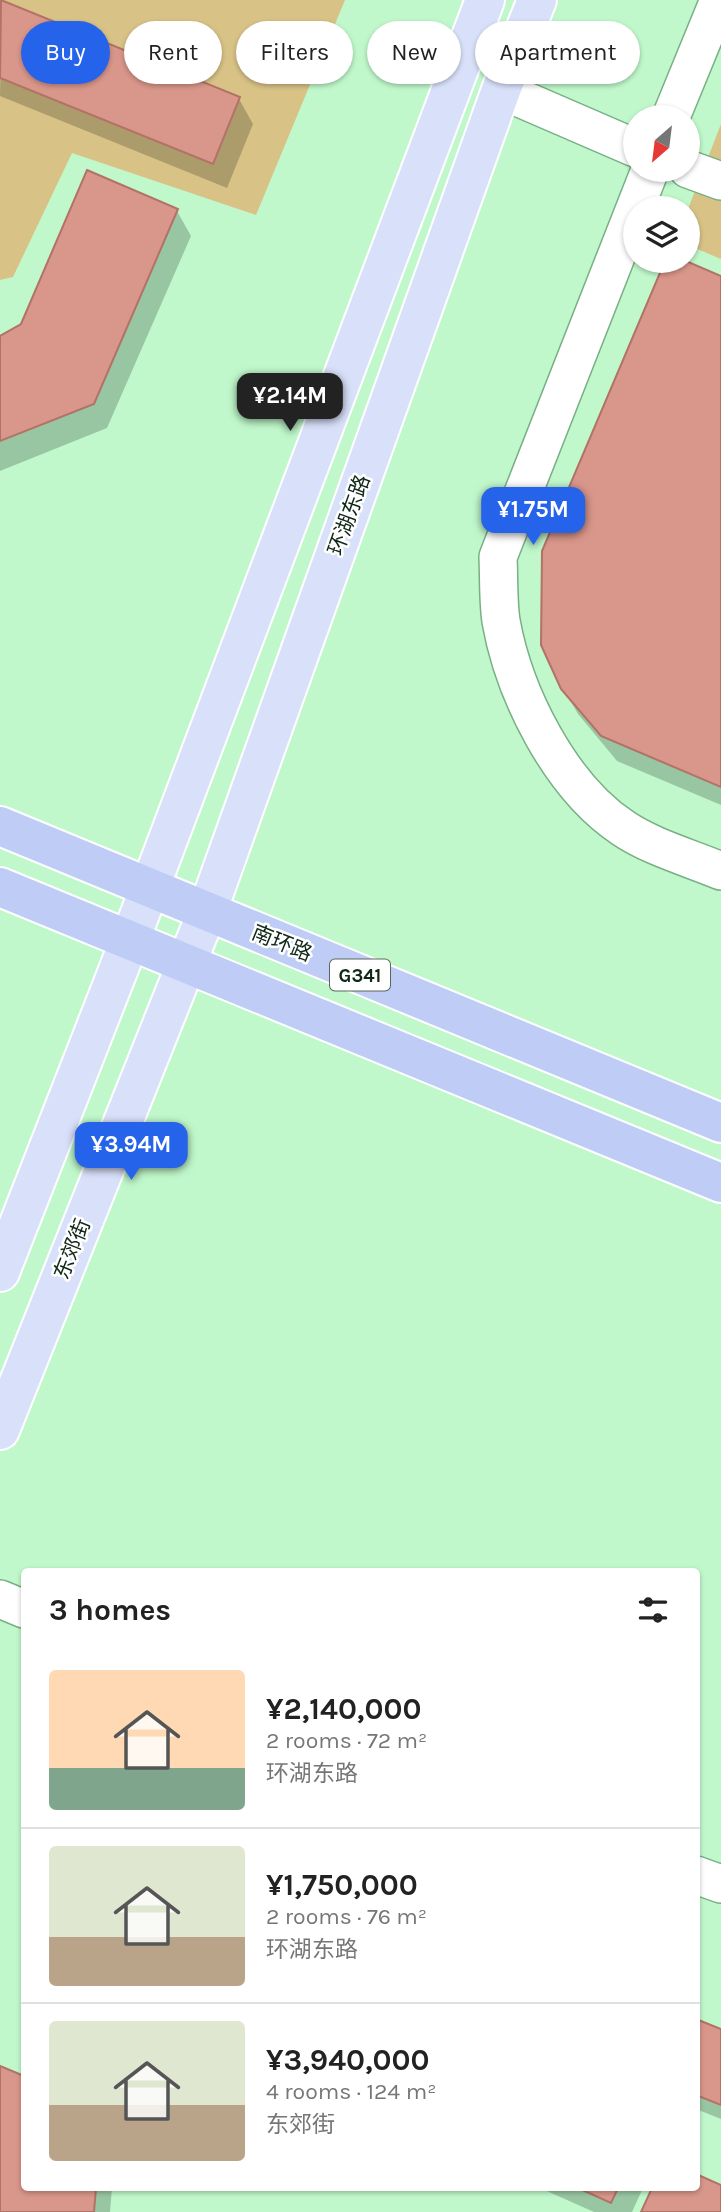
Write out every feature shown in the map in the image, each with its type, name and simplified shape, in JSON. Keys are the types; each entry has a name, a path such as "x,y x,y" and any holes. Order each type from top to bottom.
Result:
{"highway":[{"name":"南环路","path":"0,826 721,1123"},
{"name":"G341","path":"0,887 721,1183"}],"main road":[{"path":"0,1272 150,888 485,0"},
{"name":"环湖东路","path":"207,912 501,90 537,0"},
{"name":"东郊街","path":"0,1430 207,912"}],"street":[{"path":"676,105 719,0"},
{"path":"501,90 623,143"},
{"path":"700,173 721,181"},
{"path":"645,182 498,557 501,620 517,681 547,743 591,802 624,829 721,871"},
{"path":"0,1600 21,1608"},
{"path":"700,1876 721,1884"}],"shaded area":[{"path":"0,0 345,0 336,21 236,21 236,84 310,84 256,215 72,153 13,277 0,280"},
{"path":"721,124 721,259 700,250 700,196 693,196"}],"building":[{"path":"1,0 53,21 21,21 21,84 110,84 110,44 124,50 124,84 208,84 240,97 213,164 0,78"},
{"path":"87,170 178,209 94,404 0,441 0,336 21,324"},
{"path":"700,267 721,276 721,787 601,736 561,689 541,645 542,551 660,273 700,273"},
{"path":"700,2021 721,2029 721,2105 700,2097"},
{"path":"0,2066 21,2075 21,2191 96,2191 94,2212 0,2212"},
{"path":"700,2176 721,2185 721,2212 641,2212 651,2191 700,2191"},
{"path":"585,2191 617,2191 611,2203"}]}
